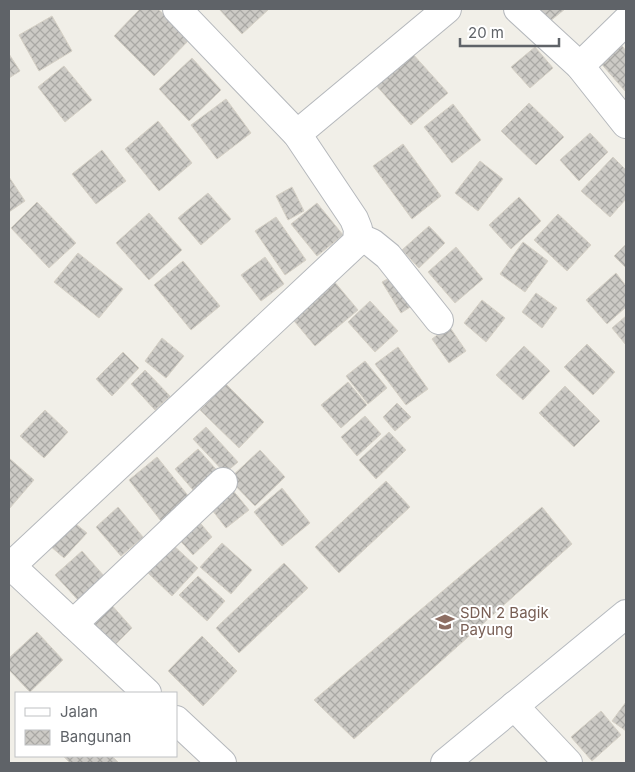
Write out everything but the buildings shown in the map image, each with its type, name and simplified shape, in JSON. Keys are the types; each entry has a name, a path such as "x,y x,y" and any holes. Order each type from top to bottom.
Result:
{"street":[{"path":"146,692 10,565 352,248 357,242 358,237 358,229 354,219 297,134 177,9"},
{"path":"297,134 447,9"},
{"path":"518,9 580,66 626,124"},
{"path":"580,66 626,21"},
{"path":"358,237 372,243 388,256 439,320"},
{"path":"73,624 223,482"},
{"path":"445,763 626,614"},
{"path":"514,706 568,763"},
{"path":"178,722 222,763"}],"place":[{"name":"SDN 2 Bagik Payung","path":"445,622"}]}
